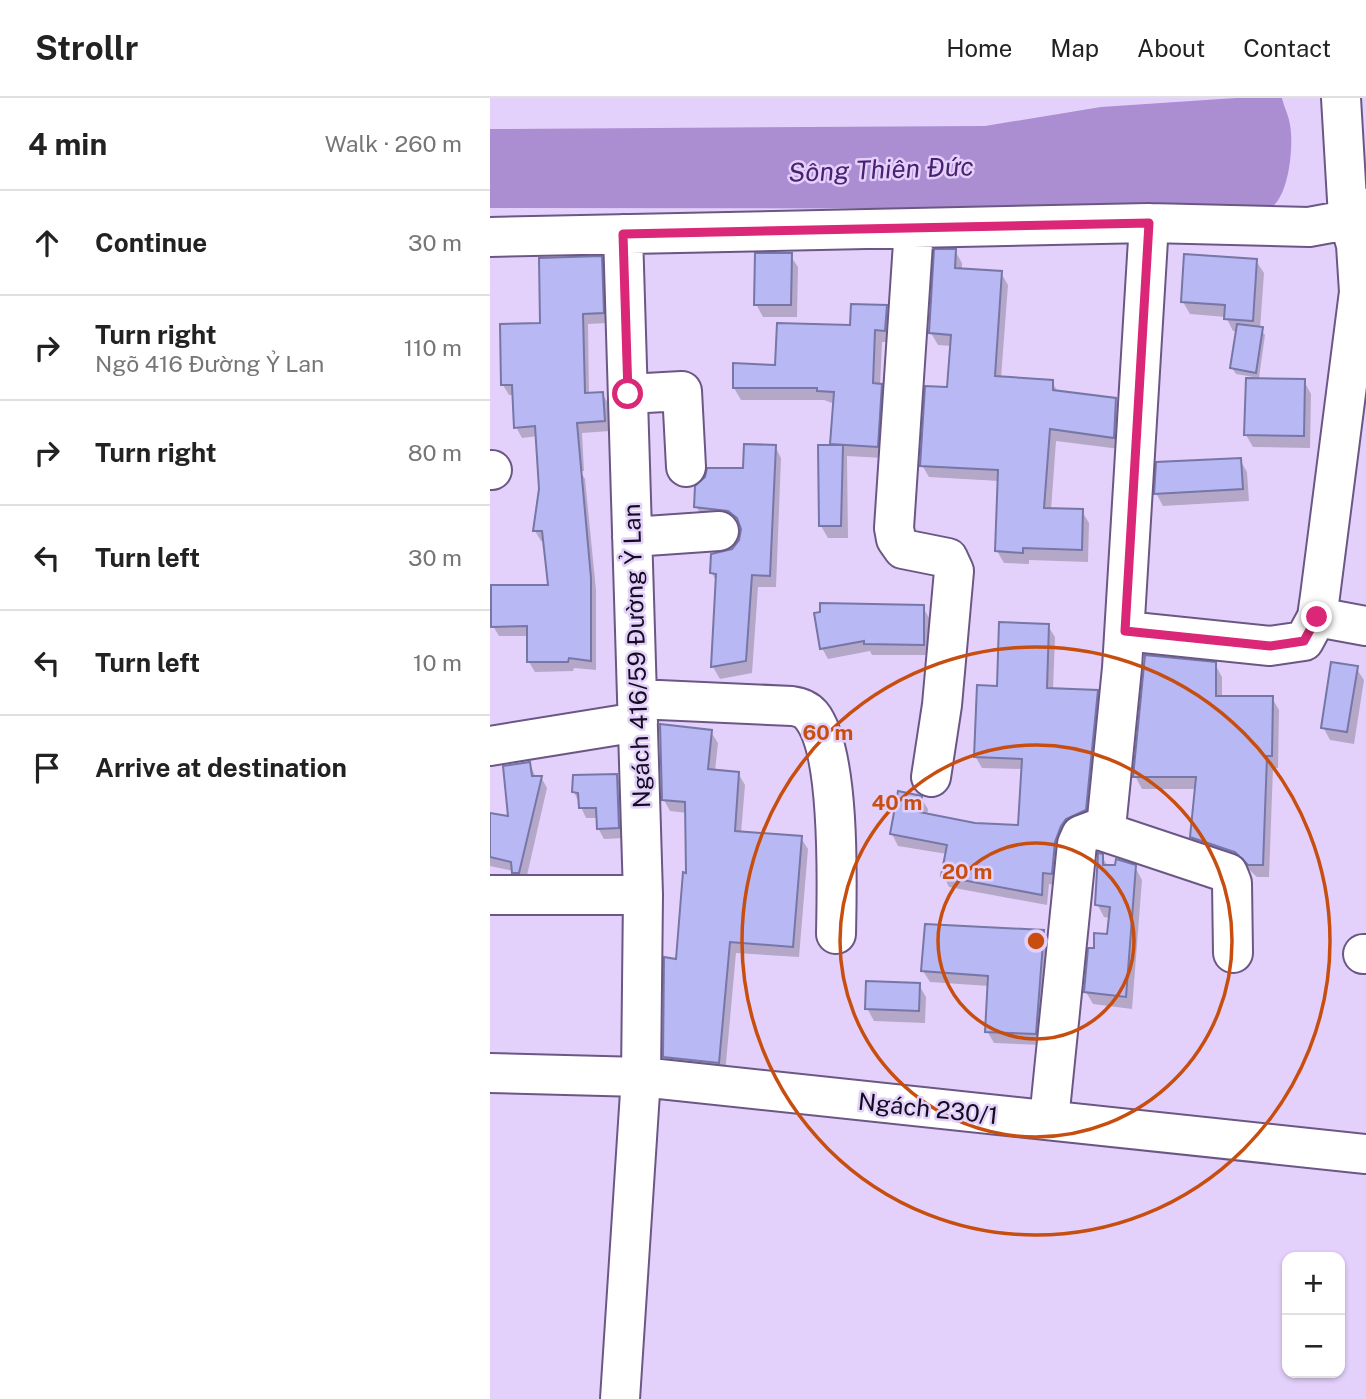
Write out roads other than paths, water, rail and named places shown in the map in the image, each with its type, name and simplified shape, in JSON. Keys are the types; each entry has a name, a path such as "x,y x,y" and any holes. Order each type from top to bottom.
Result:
{"street":[{"path":"1125,631 1270,646 1291,645 1304,641 1317,617 1359,292 1357,213 1341,98"},
{"path":"490,237 1149,223 1309,227 1357,213"},
{"path":"1049,1121 1077,844 1081,835 1105,826 1107,818 1125,631 1149,223"},
{"path":"914,228 894,528 896,539 903,549 948,558 954,571 942,705 931,777"},
{"name":"Ngách 416/59 Đường Ỷ Lan","path":"620,1399 641,1077 643,895 623,234"},
{"path":"628,394 682,391 686,467"},
{"path":"632,537 719,531"},
{"path":"1317,617 1366,626"},
{"path":"490,746 638,710 792,706 809,712 815,721 826,756 835,814 836,934"},
{"path":"1099,830 1228,873 1232,883 1233,953"},
{"path":"490,895 643,895"},
{"name":"Ngách 230/1","path":"490,1073 641,1077 1366,1154"}],"water":[{"name":"Sông Thiên Đức","path":"1236,98 1282,98 1289,118 1291,145 1288,171 1281,194 1269,209 490,208 490,129 985,126 1101,107"}]}
